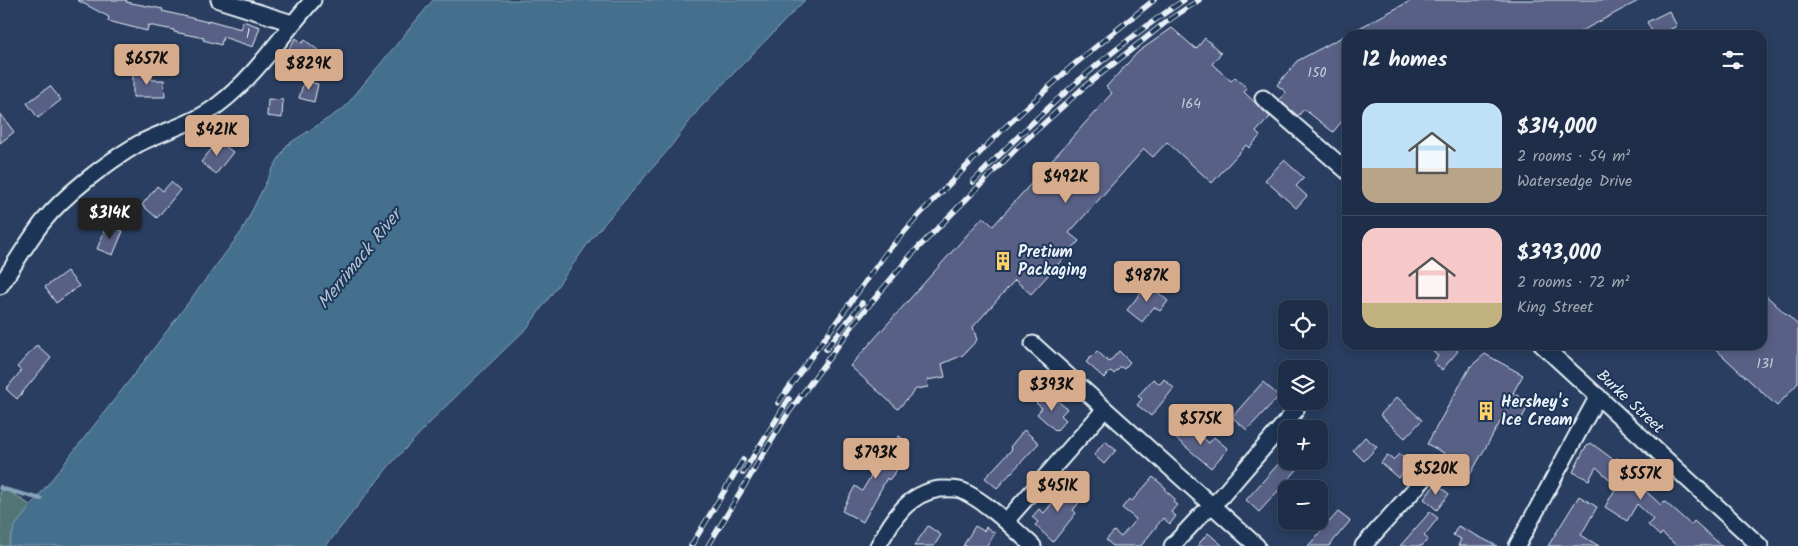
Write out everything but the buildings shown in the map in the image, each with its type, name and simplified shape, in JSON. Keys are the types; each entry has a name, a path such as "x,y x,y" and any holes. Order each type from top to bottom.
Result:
{"street":[{"path":"218,0 292,23"},
{"path":"0,286 43,222 76,189 137,145 164,131 192,120 218,105 241,85 312,0"},
{"path":"1263,98 1342,167"},
{"path":"1033,344 1257,546"},
{"name":"Burke Street","path":"1547,350 1760,546"},
{"path":"1517,546 1598,396"},
{"path":"1006,521 1105,409"},
{"path":"1172,546 1221,497 1296,410"},
{"path":"1364,546 1424,478"},
{"path":"878,546 895,517 916,496 931,490 961,490 1006,521 1033,546"}],"green space":[{"path":"0,485 45,515 18,546 0,546"}],"water":[{"name":"Merrimack River","path":"433,0 805,0 699,109 668,150 592,238 528,327 441,411 389,466 326,546 8,546 15,526 136,372 242,231 273,168 287,145 344,108"}],"waterway":[{"path":"0,488 41,499"}],"railway":[{"path":"778,403 886,253 920,214 1001,131 1071,67 1154,0"},
{"path":"973,182 1022,132 1100,62 1184,0"},
{"path":"708,546 787,415 856,321 912,254 1017,148 1084,87 1166,22 1199,0"},
{"path":"826,349 862,303"},
{"path":"743,473 789,399"},
{"path":"691,546 743,460"}],"place":[{"name":"Pretium Packaging","path":"1003,261"},
{"name":"Hershey's Ice Cream","path":"1486,411"}]}
